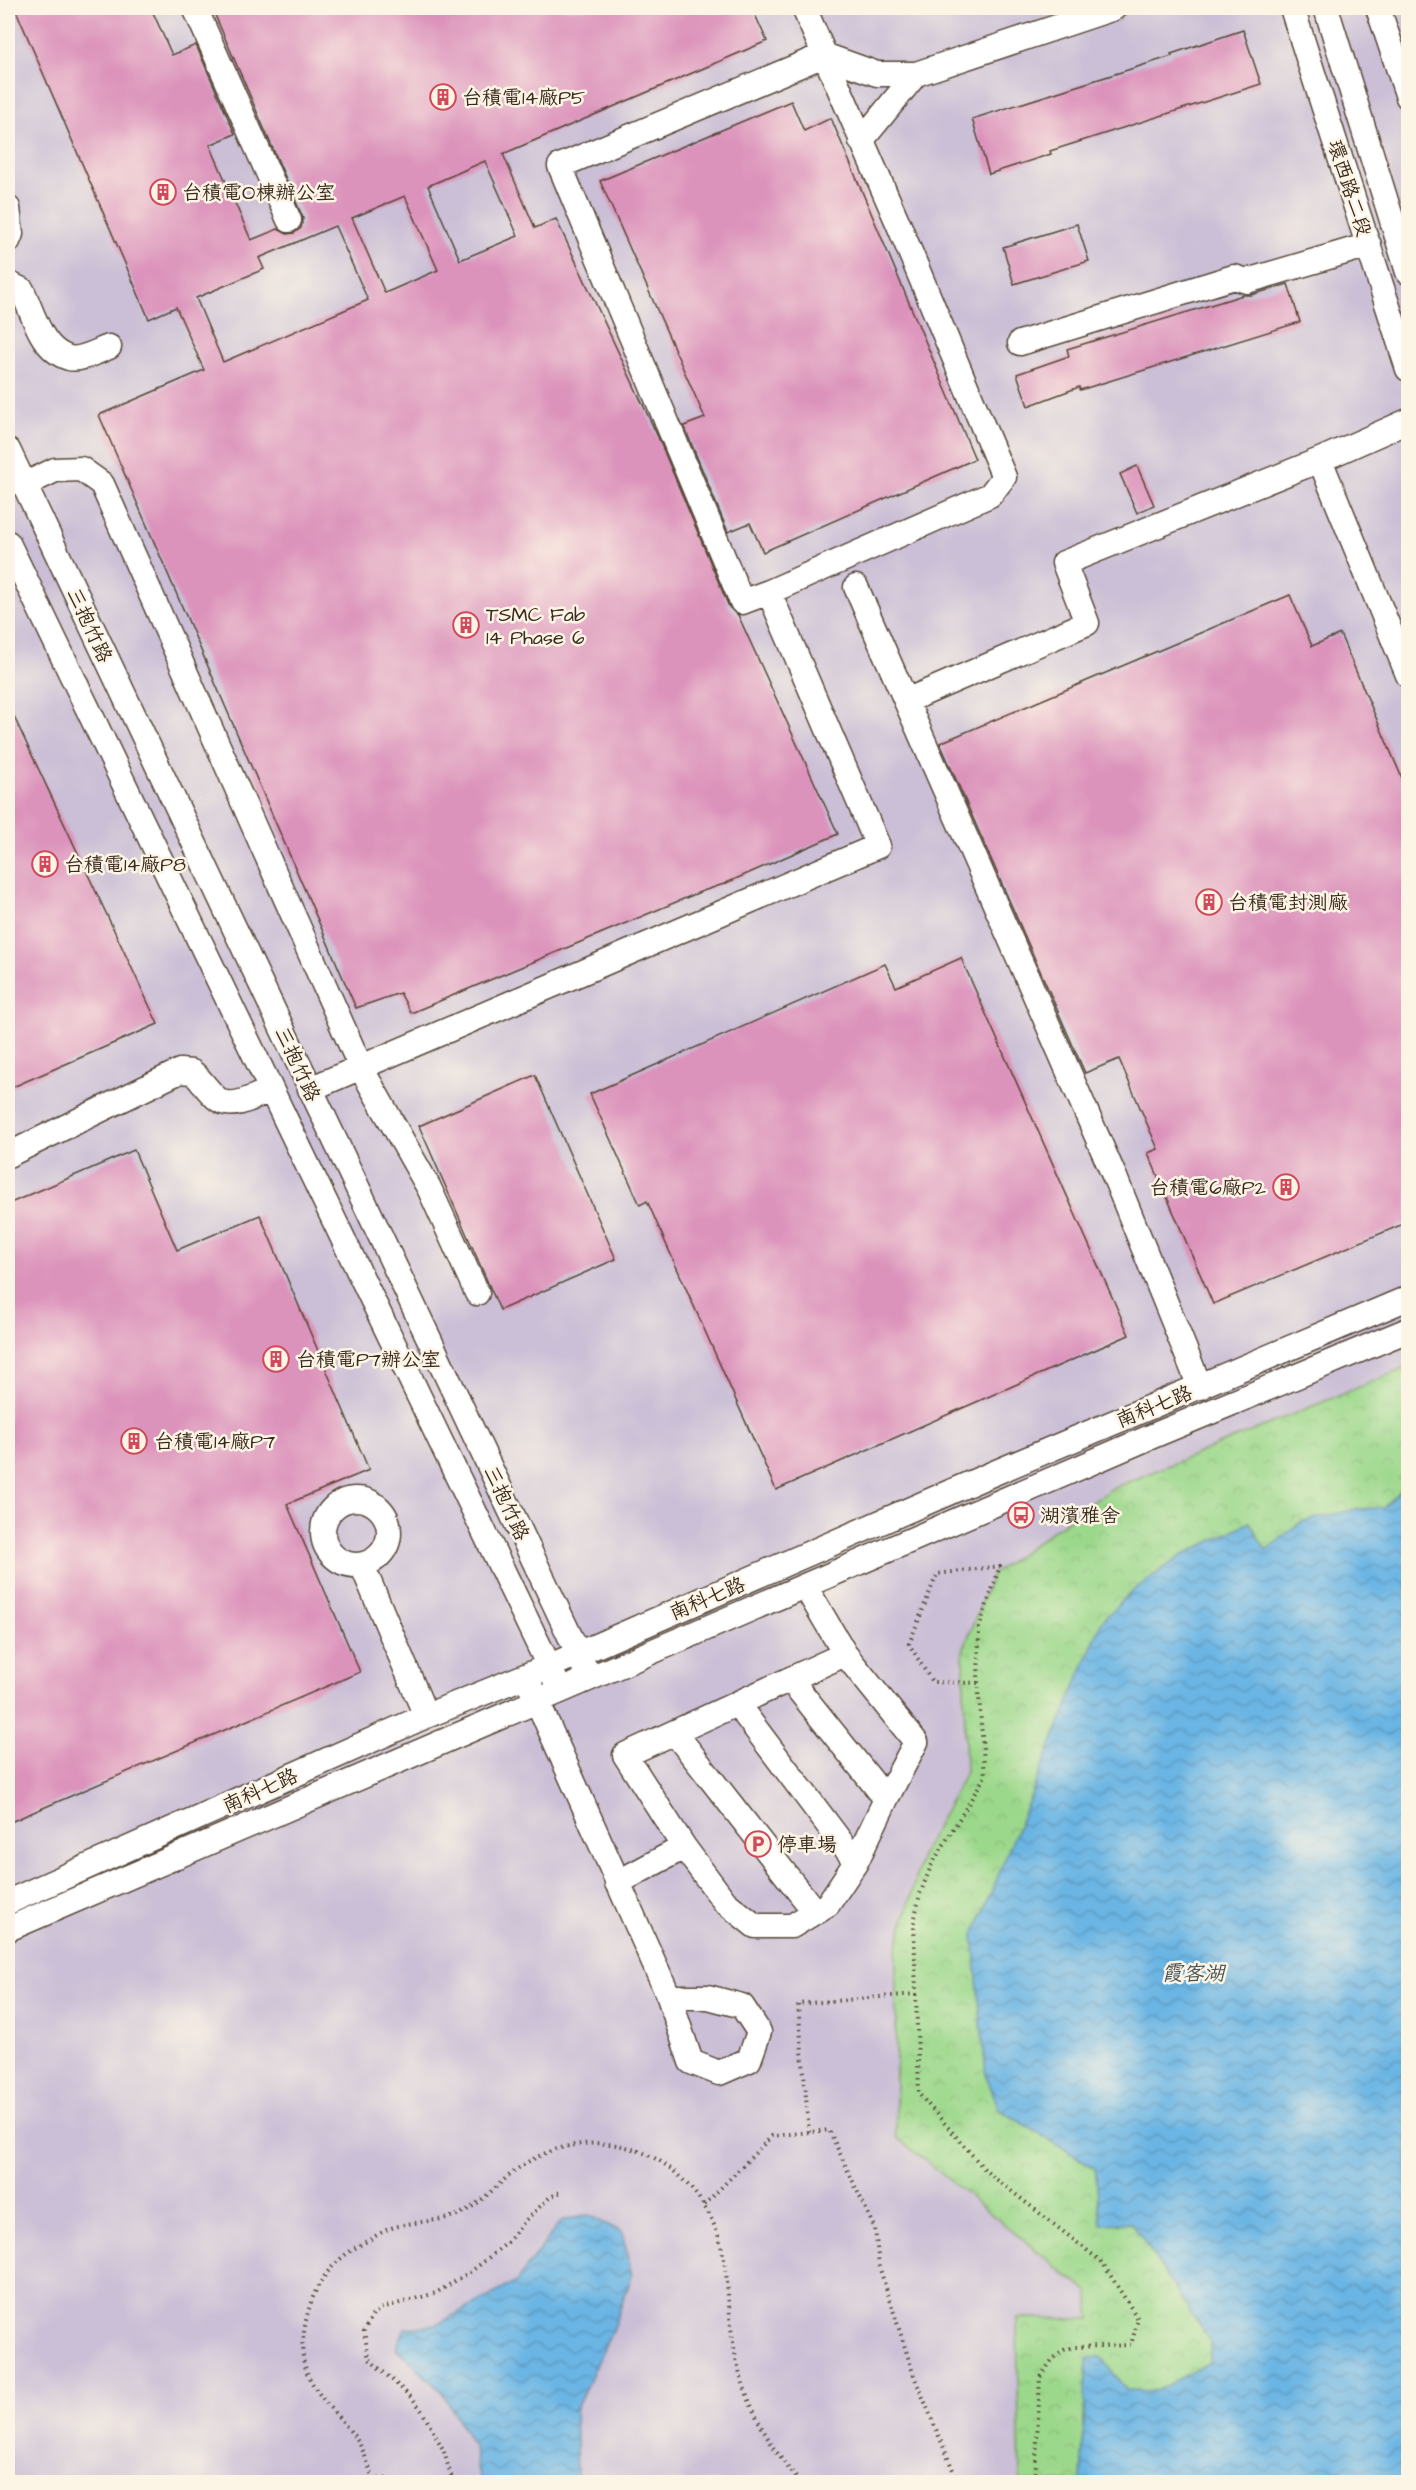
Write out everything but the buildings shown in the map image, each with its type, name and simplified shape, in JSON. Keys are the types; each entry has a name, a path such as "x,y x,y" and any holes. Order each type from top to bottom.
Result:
{"street":[{"path":"195,8 289,220"},
{"path":"804,8 824,55 861,141 898,223 1004,477 990,495 742,602 560,166 824,55 877,74 916,74 1114,8"},
{"name":"環西路二段","path":"1292,8 1408,369"},
{"name":"環西路二段","path":"1326,8 1408,272"},
{"path":"1378,8 1408,97"},
{"path":"861,141 916,74"},
{"path":"8,209 11,234 8,241"},
{"path":"1020,342 1234,278 1247,281 1369,245"},
{"path":"8,283 22,290 47,345 69,358 90,355 109,347"},
{"path":"906,702 1087,622 1064,563 1320,460 1408,421"},
{"name":"三抱竹路","path":"8,450 590,1678"},
{"path":"1320,460 1408,675"},
{"path":"24,485 55,470 81,469 102,484 361,1068 429,1188 477,1293"},
{"name":"三抱竹路","path":"8,543 269,1090 550,1666 560,1691"},
{"path":"856,587 1116,1180 1200,1387"},
{"path":"310,1089 878,846 769,592"},
{"path":"8,1155 180,1071 192,1072 218,1100 227,1104 243,1102 269,1090"},
{"name":"南科七路","path":"8,1902 426,1716 550,1666 1408,1298"},
{"name":"南科七路","path":"8,1929 1155,1435 1408,1330"},
{"path":"1143,1410 1155,1435"},
{"path":"362,1565 426,1716"},
{"path":"805,1586 845,1654 916,1742 856,1862 828,1904 792,1926 755,1926 724,1902 684,1847 626,1755 845,1654"},
{"path":"526,1675 669,1997"},
{"path":"790,1679 886,1798"},
{"path":"737,1704 856,1862"},
{"path":"675,1733 815,1912"},
{"path":"617,1883 684,1847"}],"path":[{"path":"978,1683 932,1682 909,1644 937,1574 1000,1566 979,1628 978,1683 985,1776 935,1858 920,1894 914,1923 919,2094 987,2172 1102,2262 1138,2319 1131,2345 1074,2347 1064,2350 1052,2360 1040,2377 1035,2482"},
{"path":"809,2132 798,2004 916,1994"},
{"path":"704,2205 772,2136 829,2130 875,2229 879,2266 914,2376 958,2482"},
{"path":"373,2480 360,2445 309,2379 303,2359 302,2344 309,2304 316,2289 337,2261 354,2247 393,2227 456,2215 474,2205 525,2163 558,2148 583,2143 606,2143 629,2147 648,2155 679,2176 704,2205 722,2242 726,2259 732,2337 745,2388 766,2434 785,2465 800,2482"},
{"path":"453,2482 443,2449 422,2411 413,2399 369,2359 364,2331 373,2314 382,2308 436,2293 473,2270 507,2243 550,2197 561,2192"},
{"path":"367,2482 383,2478 395,2482"}],"shaded area":[{"path":"8,8 1408,8 1408,2482 8,2482"}],"green space":[{"name":"霞客湖","path":"1408,1367 1408,2482 1020,2482 1017,2318 1091,2319 1089,2293 896,2137 896,1952 922,1853 966,1772 963,1651 992,1574 1111,1489"}],"water":[{"name":"霞客湖","path":"1408,1483 1408,2482 1081,2482 1087,2358 1102,2357 1126,2390 1156,2391 1210,2362 1210,2342 1132,2223 1101,2224 1095,2168 999,2109 986,2075 973,1937 1102,1621 1131,1592 1181,1556 1250,1522 1266,1551 1301,1522 1356,1509 1383,1508"},
{"path":"588,2215 622,2232 632,2276 611,2333 575,2411 577,2478 582,2482 480,2482 474,2448 442,2392 396,2348 405,2328 436,2325 516,2282 561,2221"}],"place":[{"name":"台積電14廠P5","path":"443,97"},
{"name":"台積電O棟辦公室","path":"163,192"},
{"name":"TSMC Fab 14 Phase 6","path":"466,625"},
{"name":"台積電14廠P8","path":"45,864"},
{"name":"台積電封測廠","path":"1209,902"},
{"name":"台積電6廠P2","path":"1286,1187"},
{"name":"台積電P7辦公室","path":"276,1359"},
{"name":"台積電14廠P7","path":"134,1441"},
{"name":"湖濱雅舍","path":"1021,1515"},
{"name":"停車場","path":"758,1844"}]}
